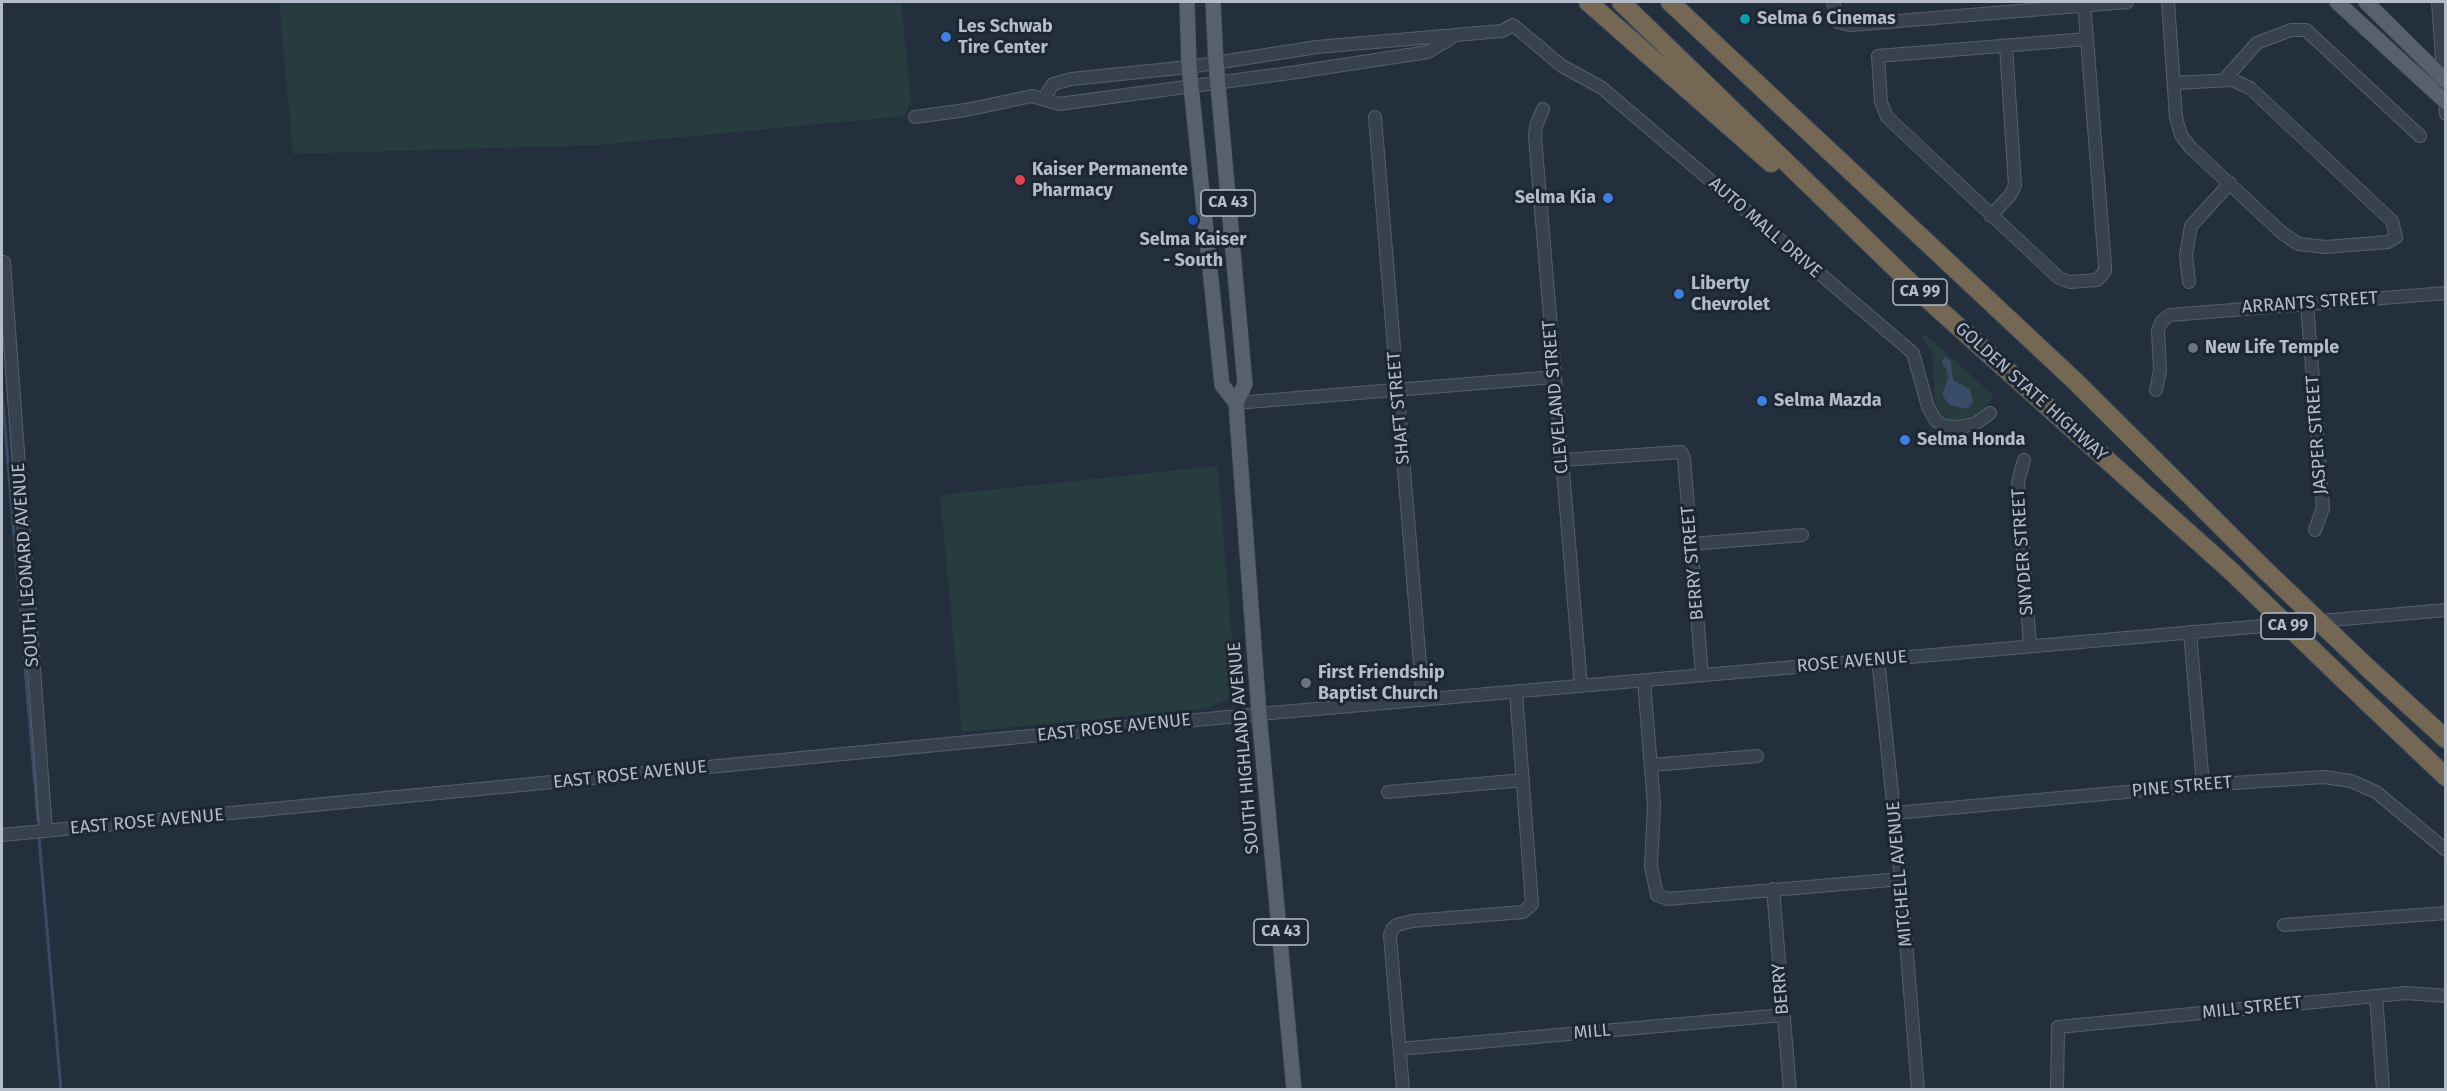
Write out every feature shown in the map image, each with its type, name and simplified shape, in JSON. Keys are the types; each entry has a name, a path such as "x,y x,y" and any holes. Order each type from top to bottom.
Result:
{"highway":[{"path":"1588,2 1923,295"},
{"name":"GOLDEN STATE HIGHWAY","path":"1621,2 1923,295 2231,571 2445,777"},
{"name":"GOLDEN STATE HIGHWAY","path":"1672,2 2076,382 2264,569 2445,739"}],"main road":[{"name":"SOUTH HIGHLAND AVENUE","path":"1187,2 1189,67 1222,385 1236,403"},
{"name":"SOUTH HIGHLAND AVENUE","path":"1214,2 1216,63 1245,384 1236,403 1259,714 1294,1089"},
{"path":"2337,2 2445,106"},
{"path":"2366,2 2444,80"}],"street":[{"path":"1833,2 1838,22 1850,25 2127,2"},
{"path":"2168,2 2176,117 2181,135 2190,147 2281,232 2298,244 2326,247 2388,242 2396,237 2392,221 2263,99 2244,84 2224,80 2174,83"},
{"path":"2438,2 2445,106"},
{"path":"2084,5 2087,39 2105,266 2103,274 2091,281 2065,282 1991,216 1884,113 1878,56 2087,39"},
{"name":"AUTO MALL DRIVE","path":"1455,35 1502,31 1513,25 1562,66 1602,88 1912,353 1928,407 1936,420 1944,426 1958,427 1975,424 1990,413"},
{"path":"2224,80 2257,43 2291,30 2306,30 2420,136"},
{"path":"1044,98 1053,84 1071,79 1189,67 1317,47 1455,35"},
{"path":"915,117 966,110 1032,96 1059,104 1191,88 1428,52 1455,35"},
{"path":"1991,216 2011,194 2015,185 2006,46"},
{"name":"CLEVELAND STREET","path":"1543,109 1535,136 1581,686"},
{"name":"SHAFT STREET","path":"1375,117 1423,700"},
{"path":"2189,282 2186,255 2191,226 2230,183"},
{"name":"SOUTH LEONARD AVENUE","path":"4,262 46,831"},
{"name":"ARRANTS STREET","path":"2156,390 2160,371 2158,330 2162,321 2174,314 2445,293"},
{"name":"JASPER STREET","path":"2307,304 2323,508 2315,530"},
{"path":"1236,403 1554,377"},
{"name":"BERRY STREET","path":"1562,460 1681,452 1684,458 1702,675"},
{"name":"SNYDER STREET","path":"2024,460 2018,482 2030,646"},
{"path":"1691,544 1802,535"},
{"name":"ROSE AVENUE","path":"1259,714 2445,610"},
{"path":"2190,632 2203,785"},
{"name":"MITCHELL AVENUE","path":"1878,660 1895,813 1918,1089"},
{"path":"1644,681 1653,765 1651,866 1657,895 1668,899 1901,879"},
{"path":"1403,1089 1390,936 1392,929 1397,925 1412,921 1522,912 1532,904 1516,692"},
{"name":"EAST ROSE AVENUE","path":"2,835 1259,714"},
{"path":"1653,765 1757,756"},
{"name":"PINE STREET","path":"1895,813 2310,777 2351,781 2388,800 2445,850"},
{"path":"1388,792 1523,780"},
{"name":"BERRY","path":"1773,889 1790,1089"},
{"path":"2284,925 2445,913"},
{"name":"MILL STREET","path":"2057,1089 2058,1027 2406,993 2445,996"},
{"path":"2376,996 2383,1089"},
{"name":"MILL","path":"1400,1049 1784,1015"}],"green space":[{"path":"279,2 901,2 911,99 905,116 599,145 293,154"},
{"path":"1925,334 1994,396 1973,422 1949,424 1940,416 1935,400 1932,353 1921,338"},
{"path":"1218,466 1235,680 1234,690 1229,698 1205,709 962,732 940,495"}],"water":[{"path":"1944,356 1951,361 1953,380 1970,389 1973,402 1968,409 1950,405 1942,395 1948,378 1947,370 1942,363"}],"waterway":[{"path":"2,392 38,821"},
{"path":"39,838 61,1090"}],"place":[{"name":"Selma 6 Cinemas","path":"1745,19"},
{"name":"Les Schwab Tire Center","path":"946,37"},
{"name":"Kaiser Permanente Pharmacy","path":"1020,180"},
{"name":"Selma Kia","path":"1608,198"},
{"name":"Selma Kaiser - South","path":"1193,220"},
{"name":"Liberty Chevrolet","path":"1679,294"},
{"name":"New Life Temple","path":"2193,348"},
{"name":"Selma Mazda","path":"1762,401"},
{"name":"Selma Honda","path":"1905,440"},
{"name":"First Friendship Baptist Church","path":"1306,683"}]}
